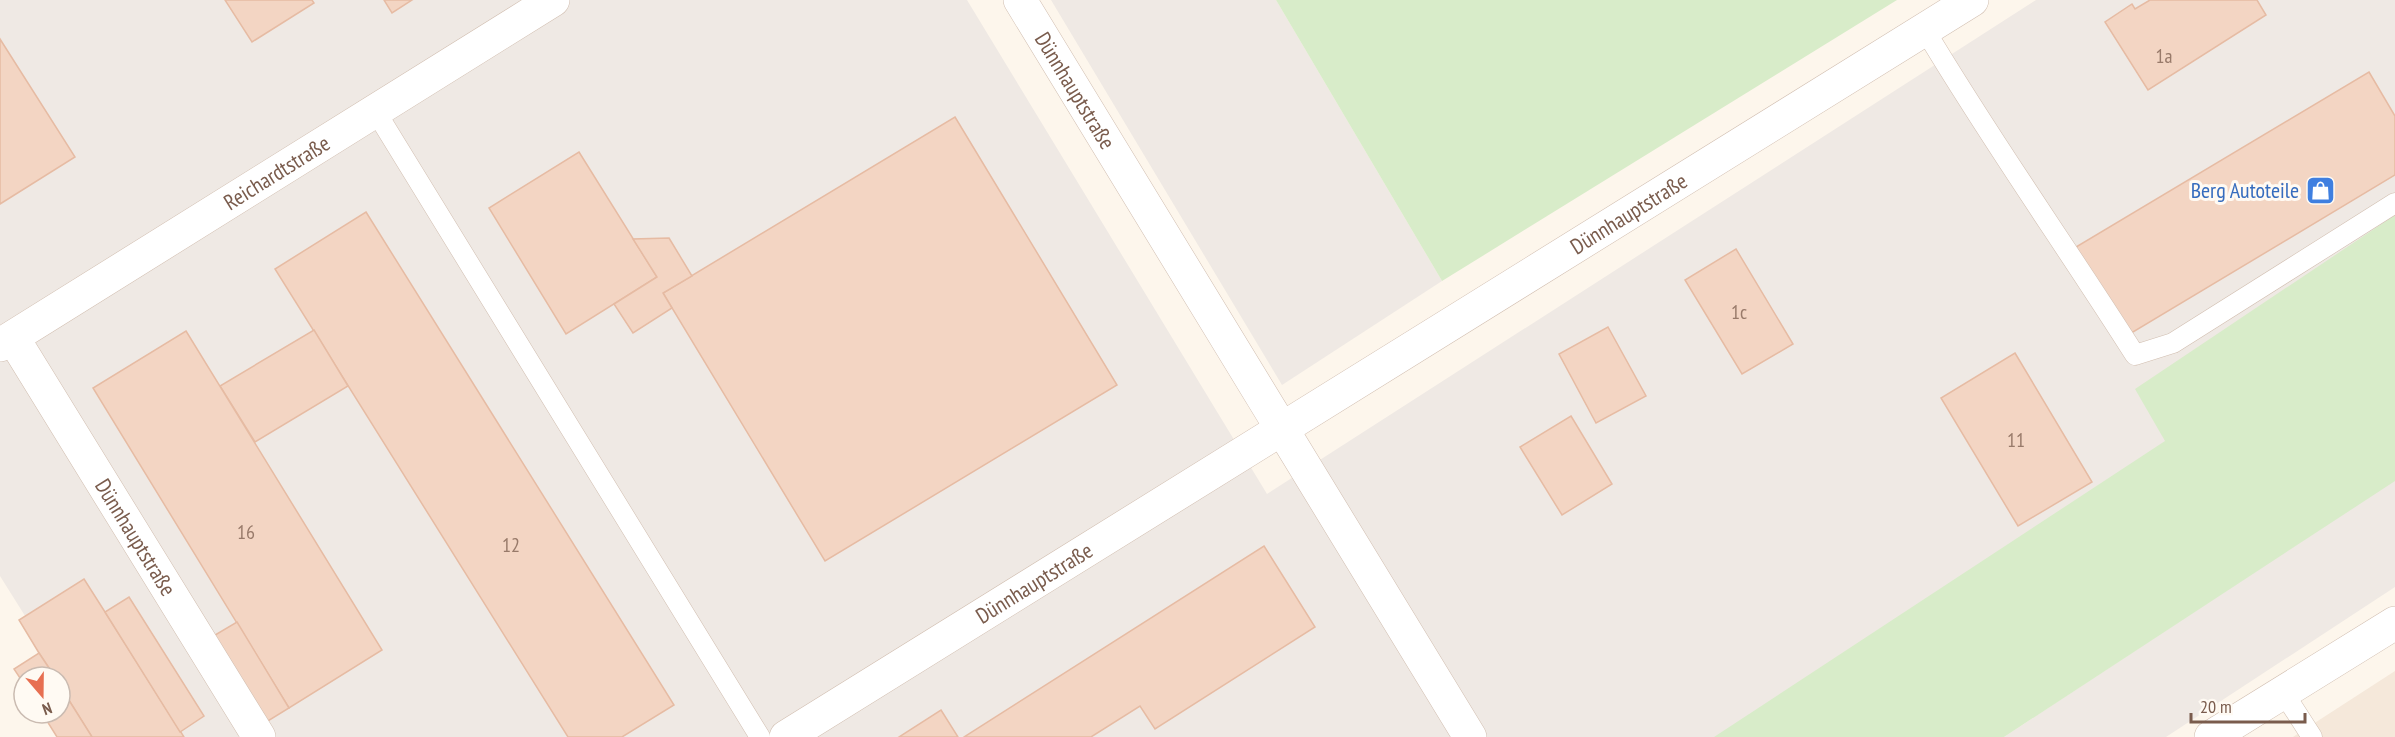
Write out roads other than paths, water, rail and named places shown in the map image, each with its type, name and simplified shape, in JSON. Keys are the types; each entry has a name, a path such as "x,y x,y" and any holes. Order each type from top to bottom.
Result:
{"street":[{"name":"Reichardtstraße","path":"6,342 553,0"},
{"name":"Dünnhauptstraße","path":"1020,0 1470,737"},
{"name":"Dünnhauptstraße","path":"786,737 1972,0"},
{"name":"Dünnhauptstraße","path":"6,342 259,737"},
{"path":"2211,737 2395,623"}],"lane":[{"path":"1925,30 1995,144 2080,268 2135,355 2174,343 2395,203"},
{"path":"376,112 760,737"},
{"path":"2283,692 2312,737"}],"place":[{"name":"Berg Autoteile","path":"2320,190"}]}
